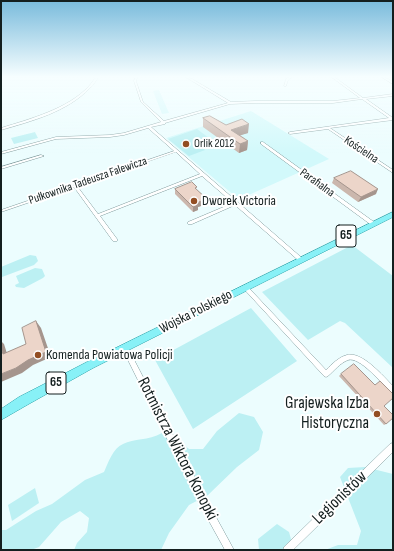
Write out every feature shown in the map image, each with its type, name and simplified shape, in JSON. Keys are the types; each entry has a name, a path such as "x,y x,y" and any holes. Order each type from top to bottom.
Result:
{"main road":[{"name":"Wojska Polskiego","path":"1,415 23,401 125,348 372,223 393,214"}],"street":[{"path":"1,129 36,118 58,109 69,102"},
{"path":"142,102 164,123"},
{"path":"226,102 230,104"},
{"path":"1,153 51,139 115,136 149,128 230,104 255,102 336,102"},
{"path":"367,102 393,120"},
{"name":"Kościelna","path":"290,133 393,120"},
{"path":"149,128 300,259"},
{"name":"Kościelna","path":"329,129 393,172"},
{"name":"Parafialna","path":"262,143 372,223"},
{"name":"Pułkownika Tadeusza Falewicza","path":"1,211 176,151"},
{"path":"1,168 42,156"},
{"path":"97,216 203,174"},
{"path":"76,186 115,240"},
{"path":"190,223 236,203"},
{"path":"246,287 326,374 344,359 354,357 363,362 393,391"},
{"name":"Rotmistrza Wiktora Konopki","path":"125,348 202,500 230,550"},
{"name":"Legionistów","path":"287,550 393,447"}],"shaded area":[{"path":"157,102 164,102 169,113 162,114"},
{"path":"251,111 329,159 242,198 236,197 166,138"},
{"name":"Orlik 2012","path":"197,129 213,141 200,146 205,150 189,156 168,139"},
{"path":"35,132 38,138 14,144 11,138"},
{"path":"352,245 393,276 393,368 345,323 340,321 308,340 262,292"},
{"path":"30,255 36,256 38,261 34,265 2,277 1,267"},
{"path":"35,268 42,269 45,276 24,288 16,287 15,285 19,283 16,276"},
{"path":"251,308 297,361 193,429 155,360"},
{"path":"239,413 254,417 263,432 259,450 237,467 208,495 189,505 169,533 161,550 74,550 77,543 87,532 89,518 80,511 61,522 39,547 31,550 1,550 1,530 6,530 36,511 52,504 85,480 104,472 111,456 119,446 127,442 157,436 162,433 176,438 189,449 203,449 217,431"},
{"path":"365,467 393,474 393,550 325,550 338,545 357,545 361,531 340,477 348,468"},
{"path":"35,488 39,503 12,521 8,505"},
{"path":"277,524 289,532 294,550 259,550 258,539"}],"building":[{"path":"210,116 226,125 242,119 249,124 231,130 248,141 240,144 203,118"},
{"path":"351,171 378,189 361,197 334,178"},
{"name":"Dworek Victoria","path":"192,182 197,187 195,188 207,199 196,203 198,205 193,207 175,189"},
{"path":"36,321 46,352 1,374 1,347 3,354 26,344 22,328"},
{"path":"354,364 375,385 380,381 393,394 393,398 384,406 393,415 393,418 386,424 341,374"}],"place":[{"name":"Orlik 2012","path":"186,144"},
{"name":"Dworek Victoria","path":"194,201"},
{"name":"Komenda Powiatowa Policji","path":"38,355"},
{"name":"Grajewska Izba Historyczna","path":"377,414"}]}
